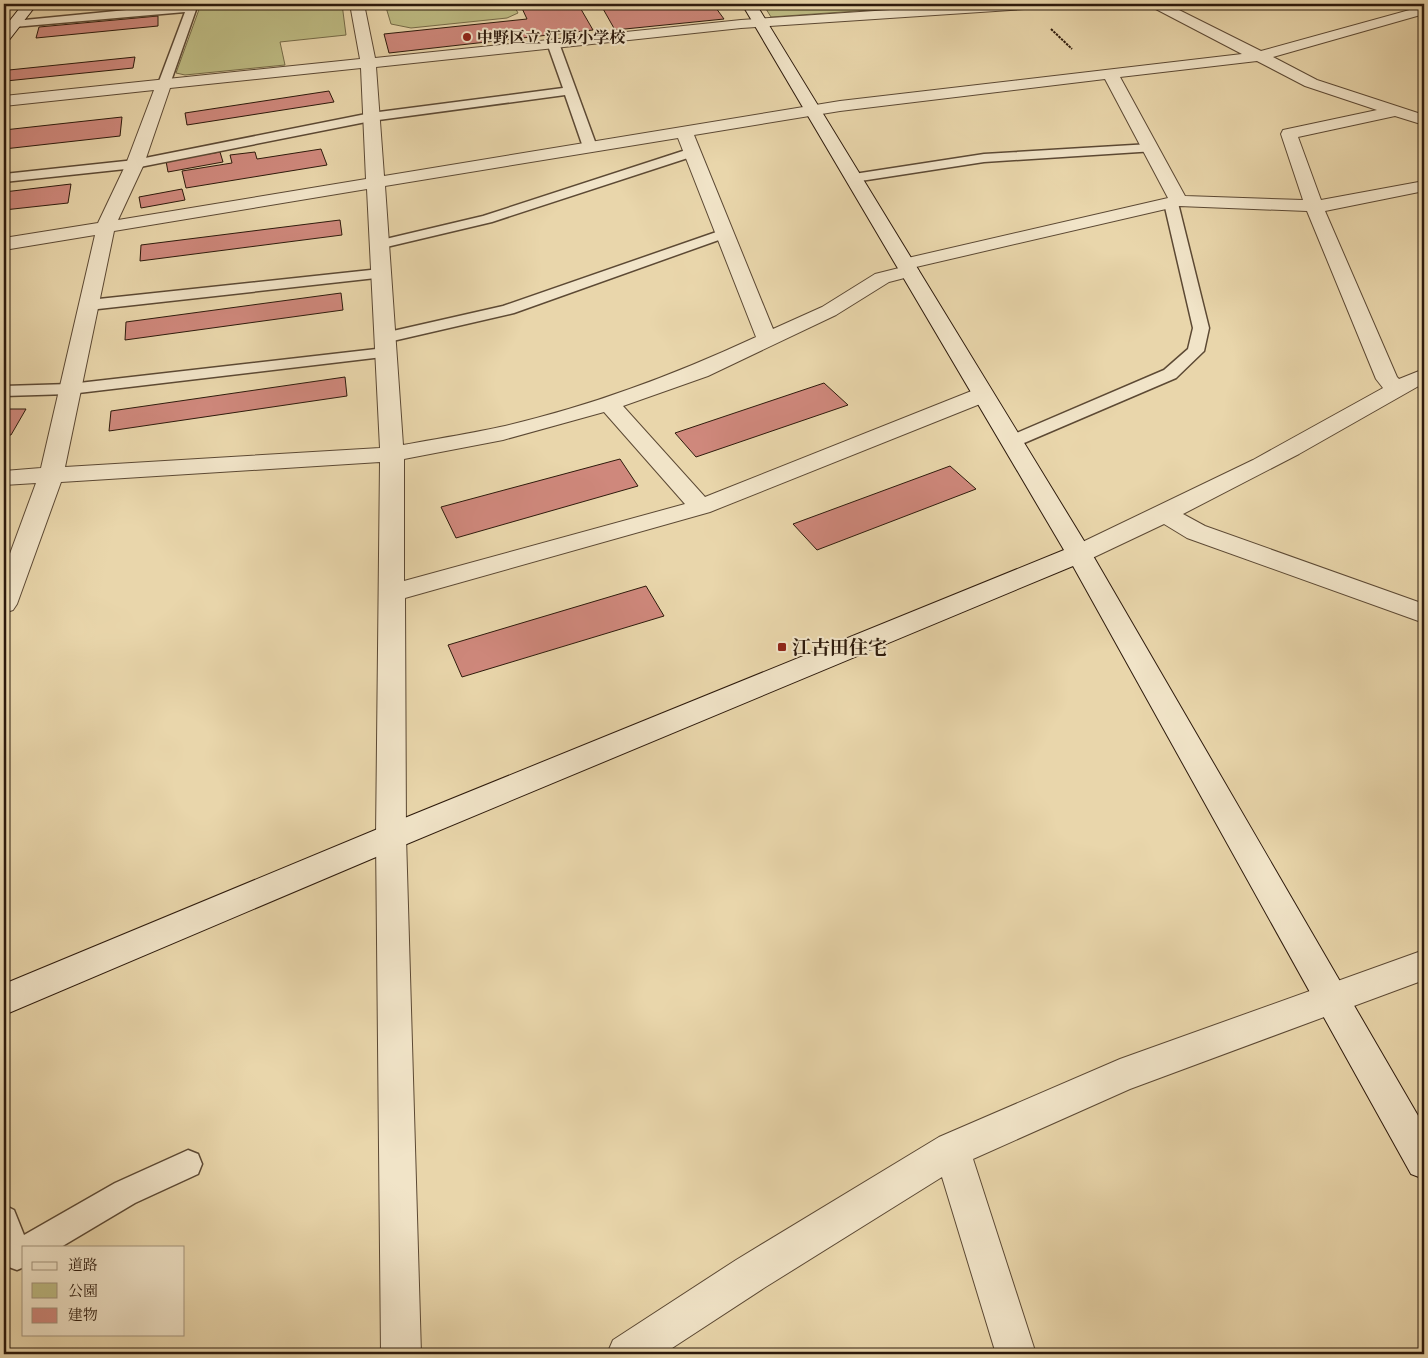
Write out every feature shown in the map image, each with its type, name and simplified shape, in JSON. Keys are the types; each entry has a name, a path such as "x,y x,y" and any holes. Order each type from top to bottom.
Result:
{"street":[{"path":"4,38 30,4"},
{"path":"357,4 368,62 392,454 390,837 402,1354"},
{"path":"749,4 1079,554 1424,1161"},
{"path":"4,102 760,22 1032,4"},
{"path":"1162,6 1193,4"},
{"path":"1162,6 1311,83 1424,120"},
{"path":"1372,7 1395,17"},
{"path":"4,244 814,110 1261,56 1424,10"},
{"path":"1105,74 1150,148 1175,202"},
{"path":"4,604 51,476 106,226 135,164 164,84"},
{"path":"1395,111 1288,134 1314,206 1387,379 1396,388"},
{"path":"684,131 767,340"},
{"path":"4,478 392,454 503,432 609,404 700,371 828,311 882,278 908,267 1175,202 1333,205 1424,186"},
{"path":"4,1000 390,837 1079,554 1165,514 1321,433 1396,388 1424,375"},
{"path":"392,593 701,507 982,395"},
{"path":"609,404 701,507"},
{"path":"1165,514 1196,532 1424,614"},
{"path":"627,1354 750,1274 952,1150 1120,1076 1332,1001 1424,965"},
{"path":"952,1150 1016,1354"}],"lane":[{"path":"14,24 193,6 164,84"},
{"path":"553,43 590,147"},
{"path":"4,178 135,164 371,117 571,91"},
{"path":"854,178 984,158 1150,148"},
{"path":"378,245 486,219 692,152"},
{"path":"1011,442 1170,374 1196,351 1201,328 1175,202"},
{"path":"4,390 70,389 385,345 508,310 725,233"},
{"path":"89,305 380,274"},
{"path":"34,1246 125,1193 188,1164"},
{"path":"4,1220 17,1255 22,1253"}],"path":[{"path":"1032,4 1105,74"}],"green space":[{"path":"201,4 342,4 346,35 280,42 285,65 185,75 176,73"},
{"path":"385,4 513,4 518,13 507,18 411,28 391,24"},
{"path":"763,4 956,4 771,17"}],"building":[{"path":"520,4 578,4 593,30 389,53 384,34 527,19"},
{"path":"640,4 713,4 724,19 615,30 602,7"},
{"path":"158,16 158,26 36,38 39,27"},
{"path":"135,57 133,68 6,81 9,70"},
{"path":"329,91 334,102 187,125 185,113"},
{"path":"122,117 120,136 4,149 4,130"},
{"path":"321,149 327,165 186,188 182,171 232,163 230,155 255,152 257,159"},
{"path":"220,152 223,162 168,172 166,161"},
{"path":"71,184 68,203 4,210 4,192"},
{"path":"182,189 185,200 141,208 139,197"},
{"path":"340,220 342,235 140,261 141,245"},
{"path":"341,293 343,310 125,340 126,322"},
{"path":"345,377 347,396 109,431 111,411"},
{"path":"824,383 848,405 696,457 675,433"},
{"path":"4,409 26,409 11,435 4,435"},
{"path":"620,459 638,486 456,538 441,507"},
{"path":"950,466 976,489 817,550 793,524"},
{"path":"646,586 664,616 462,677 448,645"}],"place":[{"name":"中野区立 江原小学校","path":"467,37"},
{"name":"江古田住宅","path":"782,647"}]}
